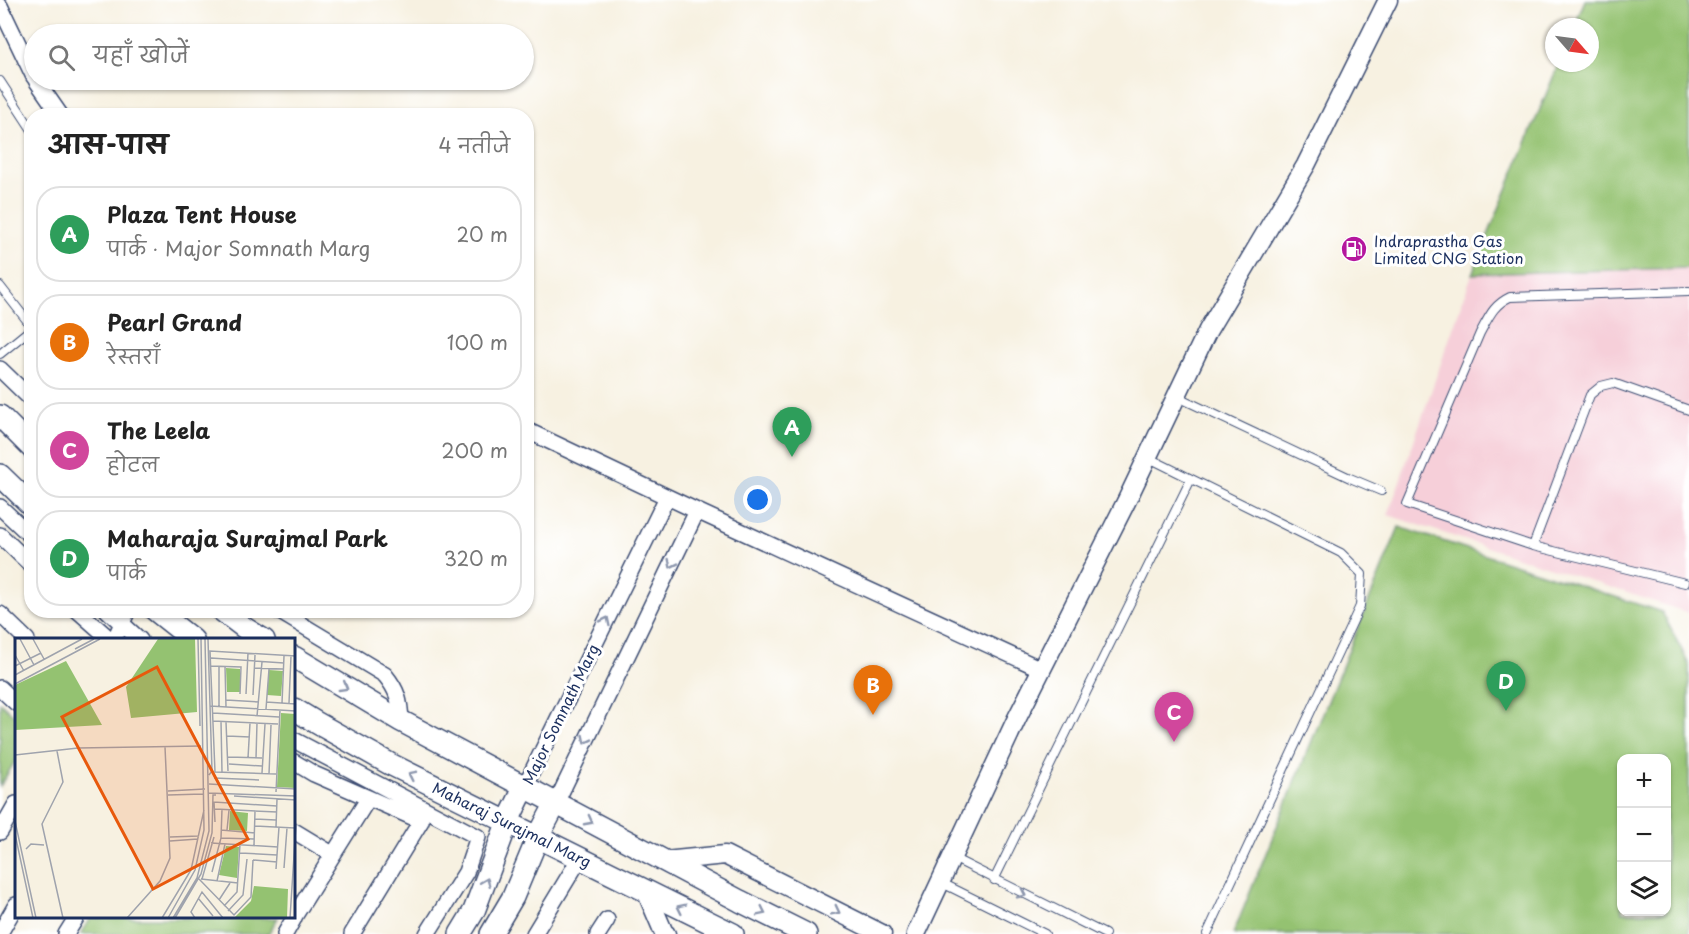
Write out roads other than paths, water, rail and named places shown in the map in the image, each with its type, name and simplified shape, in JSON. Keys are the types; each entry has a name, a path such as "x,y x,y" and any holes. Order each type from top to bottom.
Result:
{"main road":[{"path":"0,416 24,440"},
{"path":"0,475 24,498"},
{"path":"165,618 190,638"},
{"path":"232,618 261,638"},
{"path":"296,658 401,721 806,934"},
{"name":"Maharaj Surajmal Marg","path":"296,710 390,764 733,934"},
{"name":"Major Somnath Marg","path":"460,934 474,910 508,821 525,786"},
{"path":"491,934 513,897 538,837 556,803"}],"street":[{"path":"915,934 1041,669 1126,502 1208,330 1306,165 1388,0"},
{"path":"0,6 24,55"},
{"path":"43,90 56,108"},
{"path":"0,369 24,392"},
{"path":"534,434 697,512 1041,669"},
{"name":"Major Somnath Marg","path":"525,786 668,497"},
{"path":"0,507 24,530"},
{"path":"556,803 697,512"},
{"path":"0,535 24,558"},
{"path":"0,614 25,638"},
{"path":"86,618 110,638"},
{"path":"115,618 138,638"},
{"path":"113,638 125,618"},
{"path":"290,618 385,675 394,685 400,701 401,721"},
{"path":"0,688 15,702"},
{"path":"296,741 478,837 466,872 427,934"},
{"path":"296,763 368,799 421,821 352,934"},
{"path":"298,900 368,799"},
{"path":"0,832 15,806"},
{"path":"296,832 332,854"},
{"path":"665,861 725,855 882,934"},
{"path":"534,934 580,858"},
{"path":"646,891 666,934"},
{"path":"0,933 15,907"},
{"path":"66,934 75,919"},
{"path":"285,934 293,919"},
{"path":"598,934 607,920"}],"lane":[{"path":"0,81 24,118"},
{"path":"0,286 24,317"},
{"path":"1685,583 1533,546 1407,504 1480,333 1499,302 1510,297 1689,291"},
{"path":"0,354 24,334"},
{"path":"1533,546 1590,395 1601,386 1613,383 1689,410"},
{"path":"1176,396 1381,491"},
{"path":"1147,457 1341,553 1362,574 1360,606 1207,934"},
{"path":"994,880 1191,479"},
{"path":"952,857 1105,934"},
{"path":"940,882 1045,934"}],"place":[{"name":"Indraprastha Gas Limited CNG Station","path":"1354,249"},
{"name":"Plaza Tent House","path":"792,457"},
{"name":"Maharaja Surajmal Park","path":"1506,711"},
{"name":"Pearl Grand","path":"873,715"},
{"name":"The Leela","path":"1174,742"}]}
